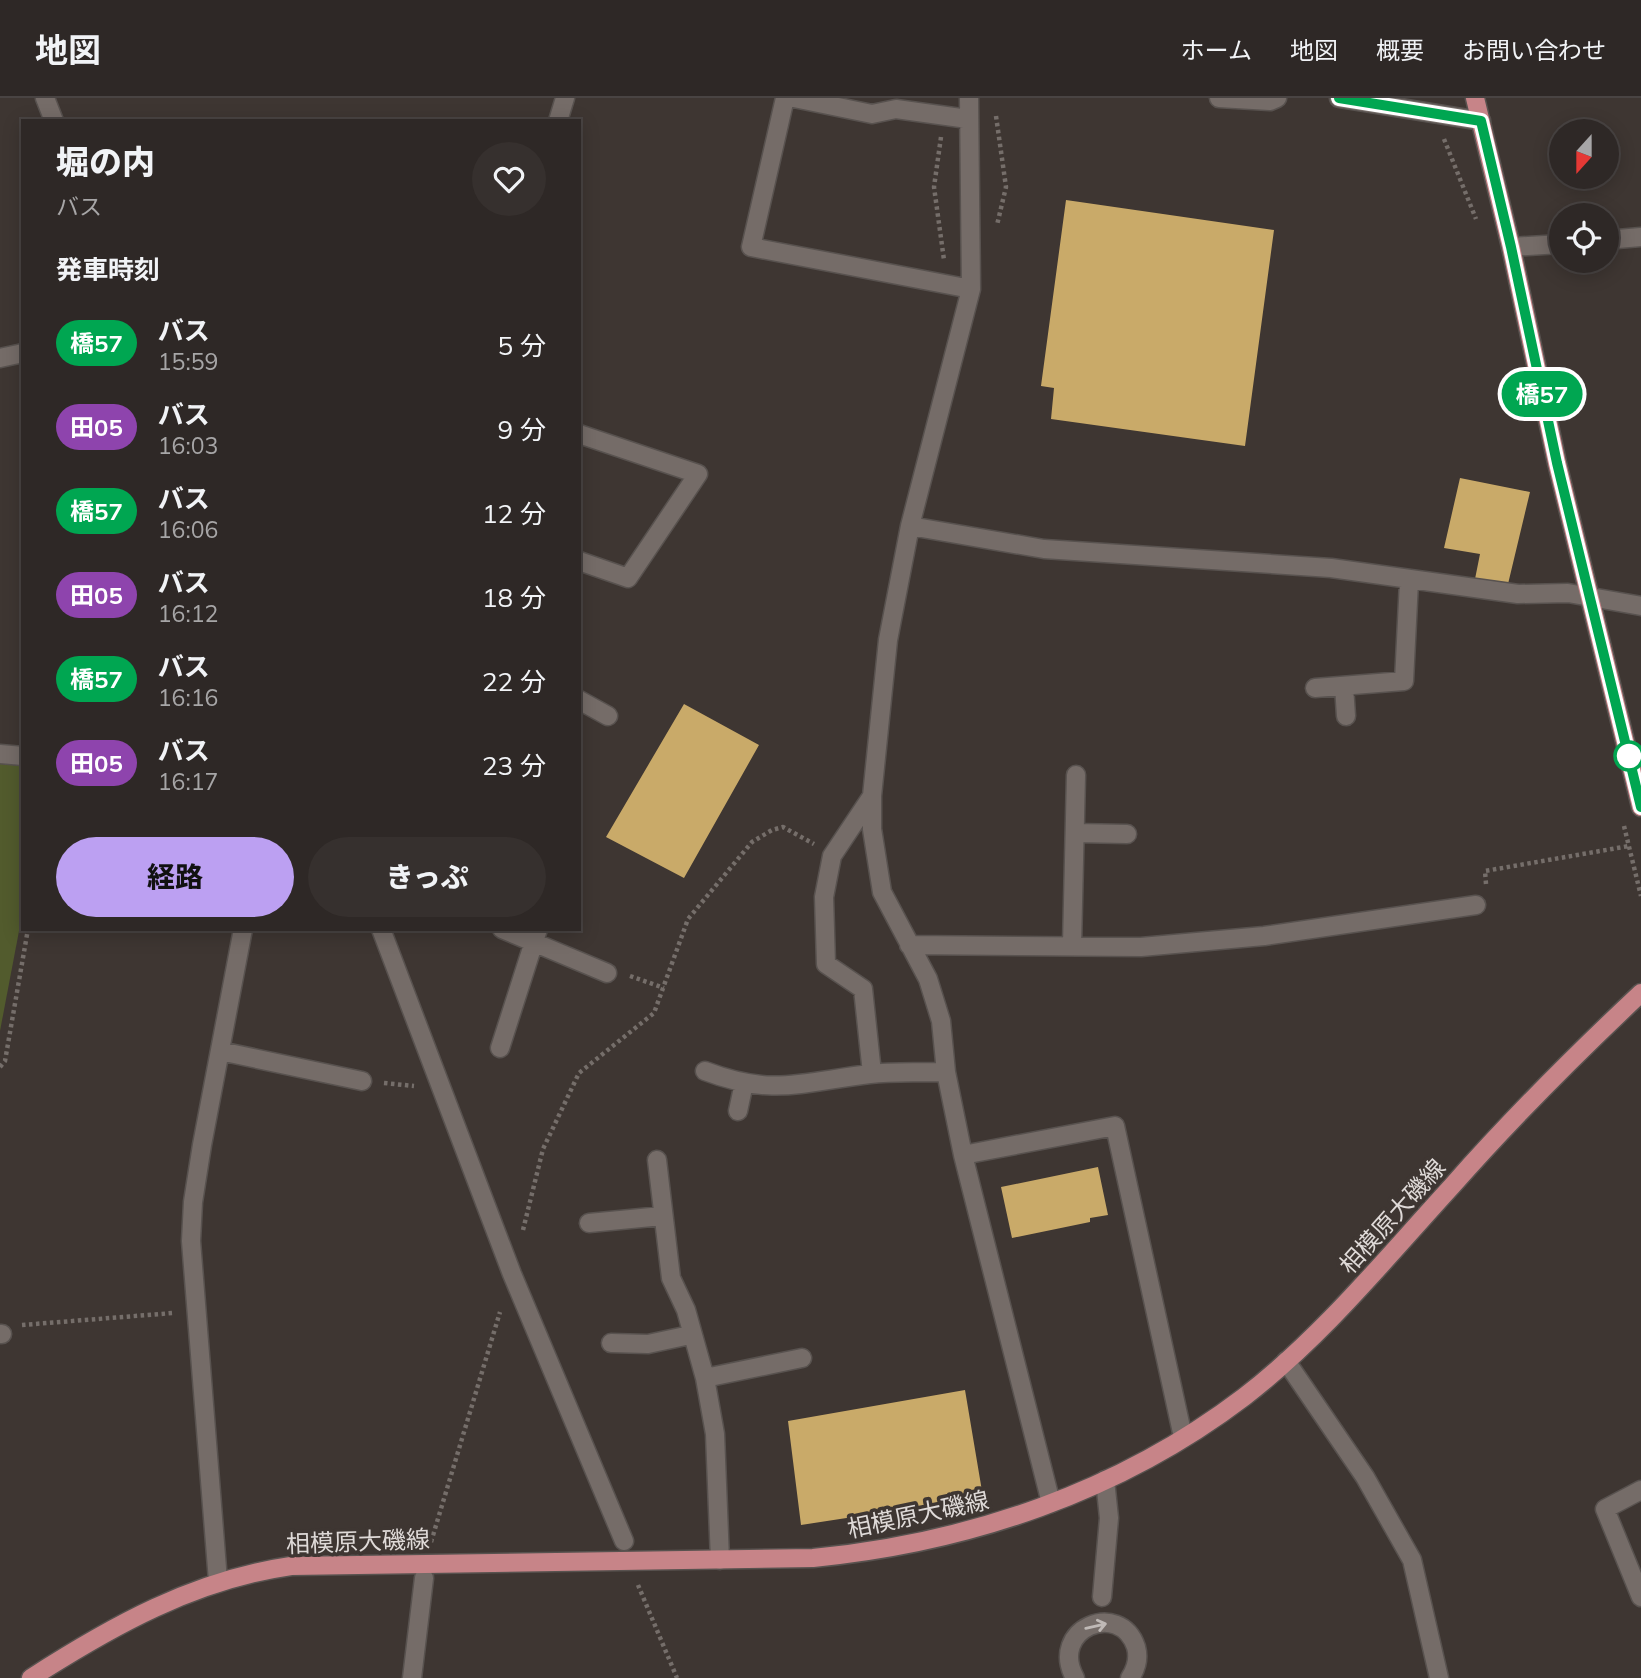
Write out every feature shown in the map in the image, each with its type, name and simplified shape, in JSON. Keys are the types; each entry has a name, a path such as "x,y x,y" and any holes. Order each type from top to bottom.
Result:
{"main road":[{"path":"1475,98 1511,247 1557,463 1641,807"},
{"name":"相模原大磯線","path":"31,1678 101,1633 153,1607 218,1581 291,1566 813,1558 879,1551 1007,1521 1051,1503 1105,1480 1183,1437 1245,1396 1286,1361 1355,1293 1532,1096 1641,993"}],"street":[{"path":"45,98 53,119"},
{"path":"559,119 565,98"},
{"path":"785,98 751,247 971,289"},
{"path":"794,98 872,114 896,109 968,119"},
{"path":"969,98 971,289 910,526 888,640 872,796 872,829 882,892 928,979 941,1021 946,1072 963,1155 1051,1503"},
{"path":"1219,98 1270,101 1277,98"},
{"path":"1339,98 1368,100 1481,121"},
{"path":"1619,239 1641,237"},
{"path":"1511,247 1549,244"},
{"path":"0,358 21,353"},
{"path":"581,435 698,474 628,578 581,562"},
{"path":"910,526 1044,549 1331,568 1409,581 1518,594 1568,593 1641,606"},
{"path":"1315,688 1404,681 1409,581"},
{"path":"1344,686 1346,716"},
{"path":"581,701 608,716"},
{"path":"0,754 21,756"},
{"path":"1072,945 1076,775"},
{"path":"872,796 832,856 824,897 826,964 863,989 872,1073"},
{"path":"1075,833 1127,834"},
{"path":"909,945 1142,947 1264,936 1476,905"},
{"path":"218,1581 191,1241 193,1202 243,931"},
{"path":"383,931 512,1274 624,1542"},
{"path":"512,931 536,936 607,973"},
{"path":"499,1048 536,936"},
{"path":"220,1051 362,1081"},
{"path":"705,1071 744,1083 780,1088 872,1073 946,1072"},
{"path":"738,1111 744,1083"},
{"path":"963,1155 1115,1126 1183,1437"},
{"path":"657,1160 671,1278 686,1310 690,1335 705,1378 715,1434 720,1560"},
{"path":"589,1223 662,1216"},
{"path":"611,1343 648,1344 690,1335"},
{"path":"705,1378 802,1358"},
{"path":"1286,1361 1364,1477 1412,1560 1439,1678"},
{"path":"1102,1597 1109,1518 1105,1480"},
{"path":"1641,1490 1605,1509 1641,1597"},
{"path":"412,1678 424,1578"},
{"path":"1076,1678 1069,1657 1076,1636 1083,1629 1105,1623 1117,1625 1134,1641 1137,1664 1130,1678"}],"path":[{"path":"993,237 1006,187 995,111"},
{"path":"940,115 942,149 934,187 940,251 945,262"},
{"path":"430,1544 512,1274 543,1149 579,1073 654,1013 688,919 752,842 783,827 832,856"},
{"path":"1476,905 1486,895 1485,871 1629,846"},
{"path":"0,1067 5,1061 28,931"},
{"path":"607,973 611,968 664,988"},
{"path":"362,1081 443,1089"},
{"path":"1,1334 5,1326 196,1311"},
{"path":"634,1575 677,1678"}],"green space":[{"path":"0,764 21,766 21,921 0,1031"}],"building":[{"path":"1066,200 1274,230 1245,446 1051,419 1054,388 1041,386"},
{"path":"1460,478 1530,492 1508,584 1475,579 1480,554 1444,548"},
{"path":"684,704 759,745 684,878 606,837"},
{"path":"1098,1167 1108,1215 1090,1218 1090,1222 1012,1238 1001,1187"},
{"path":"965,1390 983,1497 801,1525 788,1421"}],"bus line":[{"name":"橋57","path":"1339,98 1481,121 1557,463 1641,807"}]}
